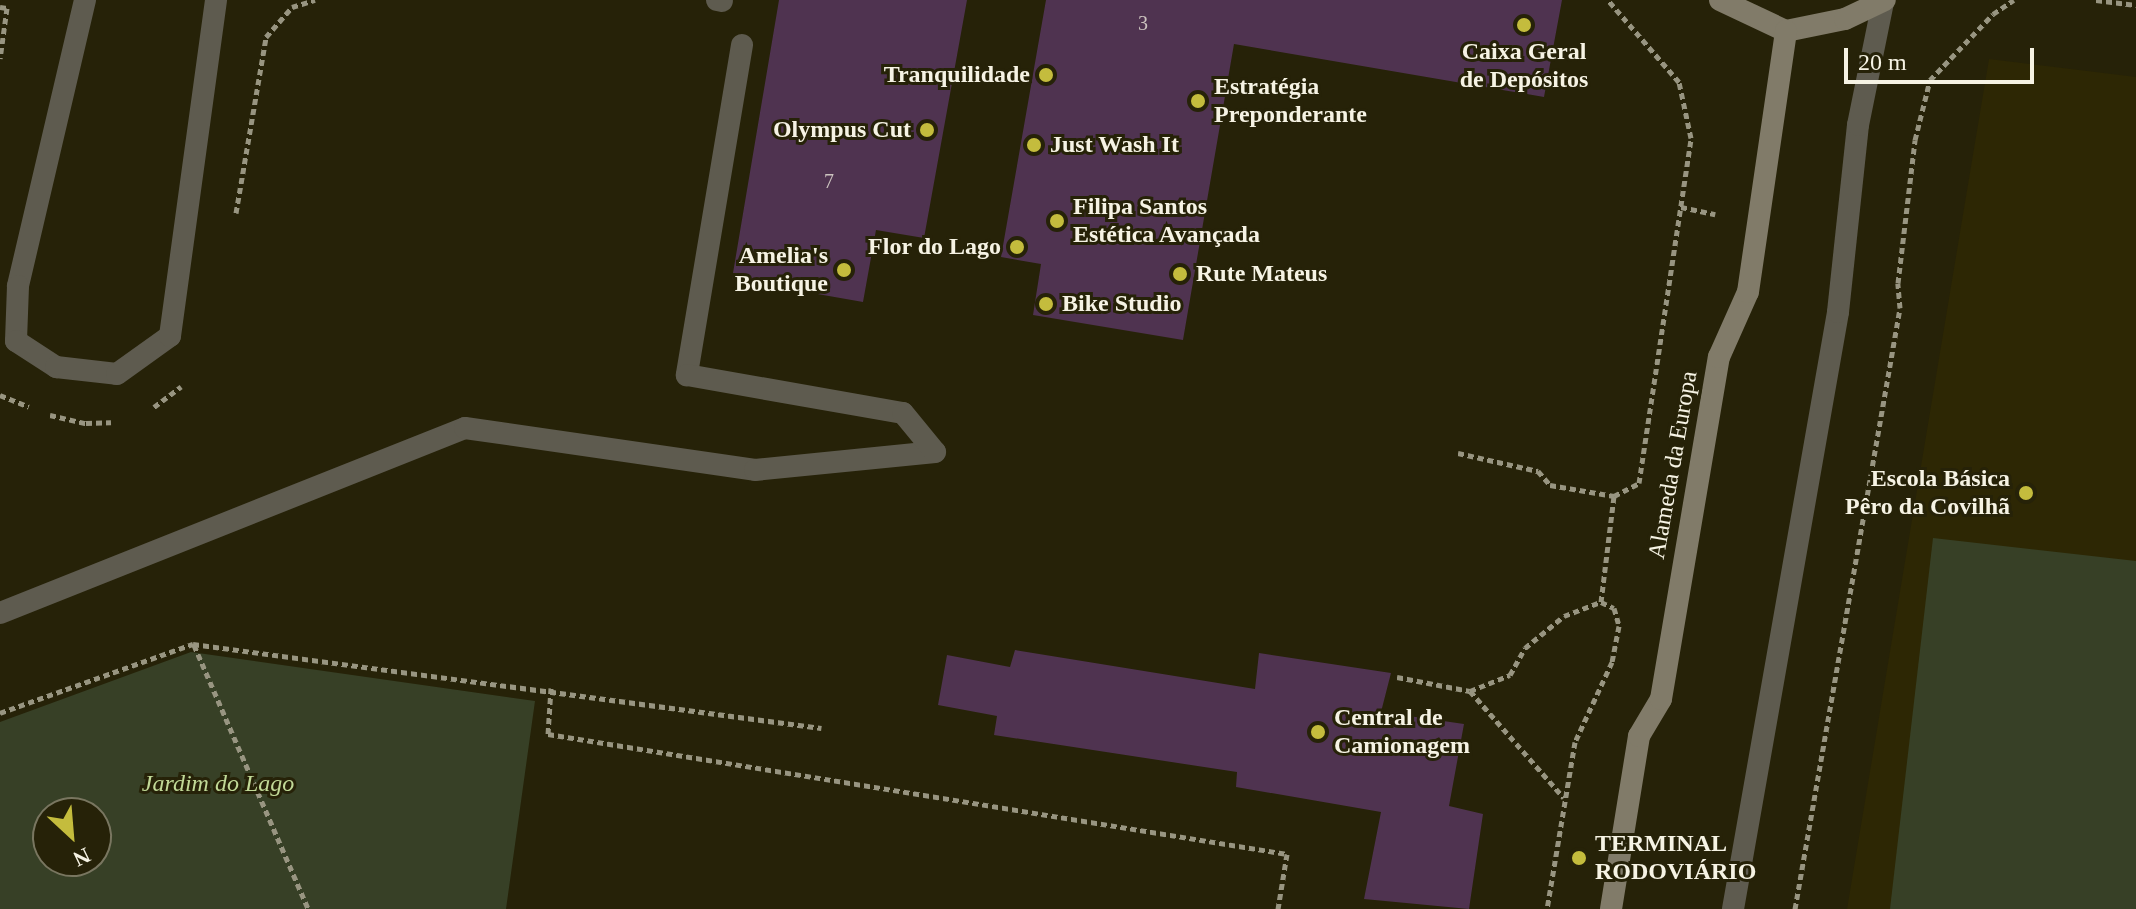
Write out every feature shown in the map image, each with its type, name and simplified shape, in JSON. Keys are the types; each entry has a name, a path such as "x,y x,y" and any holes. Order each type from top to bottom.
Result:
{"main road":[{"path":"1720,0 1786,31 1845,19 1884,1"},
{"name":"Alameda da Europa","path":"1611,909 1639,736 1661,699 1719,357 1748,292 1786,31"}],"street":[{"path":"85,0 18,286 16,341 56,367 117,374 170,336 216,0"},
{"path":"1733,909 1838,312 1858,125 1884,1"},
{"path":"0,613 465,428 755,470 935,452 903,413 687,375 742,45"}],"path":[{"path":"1458,453 1538,471 1550,485 1614,496 1639,483 1691,138 1679,82 1608,0"},
{"path":"1795,909 1900,308 1898,283 1915,140 1930,80 1993,14 2014,0"},
{"path":"2096,0 2136,5"},
{"path":"0,7 7,8 0,59"},
{"path":"1681,207 1701,211"},
{"path":"1601,602 1614,496"},
{"path":"1397,677 1470,691 1510,675 1525,648 1564,616 1601,602 1614,608 1619,626 1612,662 1575,742 1547,909"},
{"path":"193,644 308,909"},
{"path":"0,713 193,644 551,688 821,728"},
{"path":"551,688 548,734 1287,854 1280,909"},
{"path":"1470,691 1565,799"}],"shaded area":[{"name":"Escola Básica Pêro da Covilhã","path":"1989,59 2136,77 2136,909 1847,909"}],"green space":[{"path":"1933,538 2136,561 2136,909 1890,909"},
{"name":"Jardim do Lago","path":"191,652 535,701 506,909 0,909 0,722"}],"building":[{"path":"779,0 967,0 924,238 876,230 863,302 732,279"},
{"path":"1046,0 1562,0 1544,97 1234,44 1183,340 1033,315 1041,264 1001,257"},
{"path":"1015,650 1255,689 1259,653 1391,673 1381,712 1464,724 1449,806 1483,814 1469,909 1364,899 1381,812 1236,787 1237,772 994,735 997,716 938,705 947,655 1010,667"}],"place":[{"name":"Caixa Geral de Depósitos","path":"1524,25"},
{"name":"Tranquilidade","path":"1046,75"},
{"name":"Estratégia Preponderante","path":"1198,101"},
{"name":"Olympus Cut","path":"927,130"},
{"name":"Just Wash It","path":"1034,145"},
{"name":"Filipa Santos Estética Avançada","path":"1057,221"},
{"name":"Flor do Lago","path":"1017,247"},
{"name":"Amelia's Boutique","path":"844,270"},
{"name":"Rute Mateus","path":"1180,274"},
{"name":"Bike Studio","path":"1046,304"},
{"name":"Escola Básica Pêro da Covilhã","path":"2026,493"},
{"name":"Central de Camionagem","path":"1318,732"},
{"name":"TERMINAL RODOVIÁRIO","path":"1579,858"}]}
